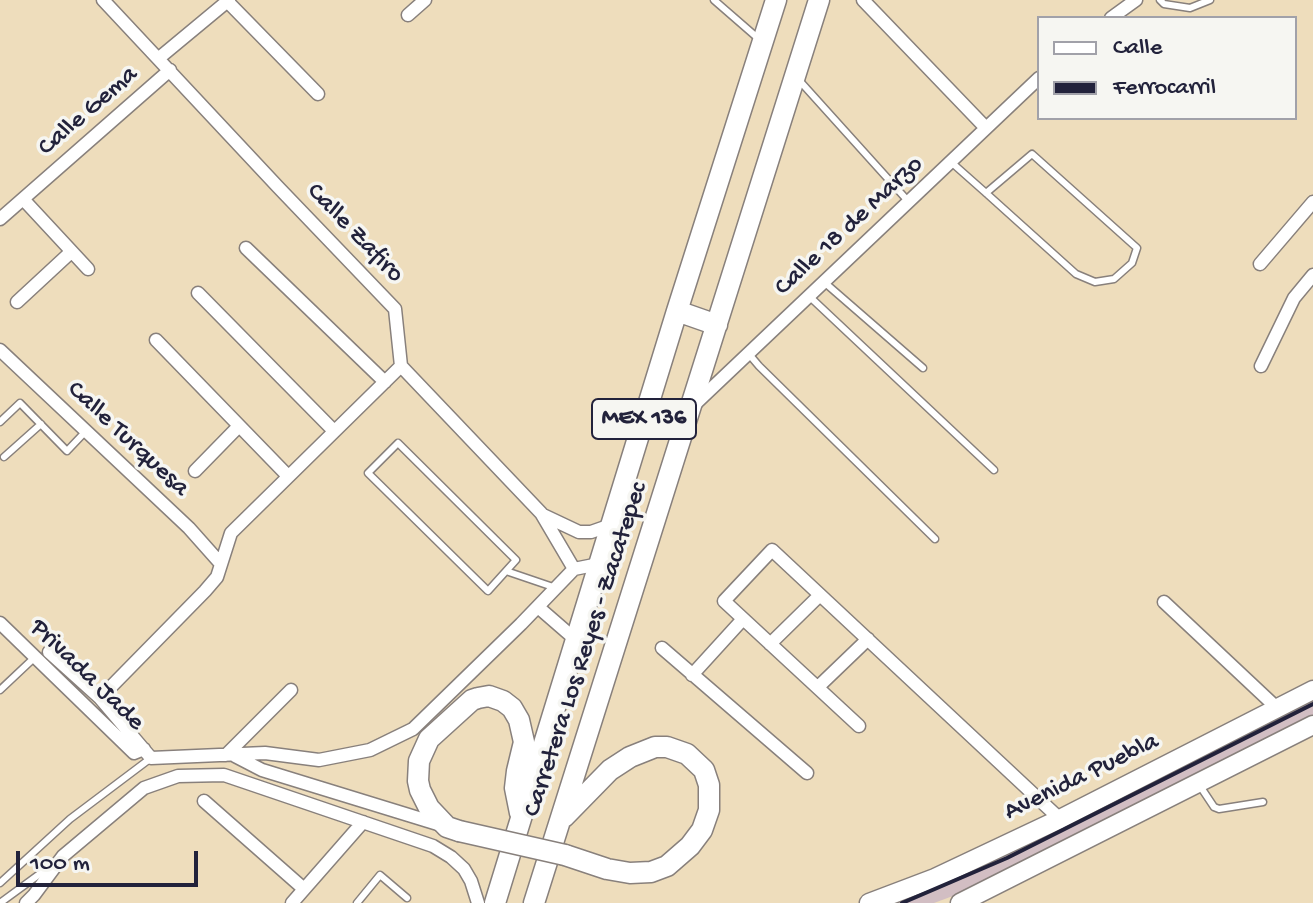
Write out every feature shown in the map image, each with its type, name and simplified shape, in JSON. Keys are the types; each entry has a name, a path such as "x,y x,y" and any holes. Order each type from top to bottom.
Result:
{"main road":[{"name":"Carretera Los Reyes - Zacatepec","path":"495,903 776,0"},
{"name":"Carretera Los Reyes - Zacatepec","path":"534,903 819,0"},
{"path":"677,311 717,325"},
{"name":"Avenida Puebla","path":"869,903 935,878 1060,819 1313,690"},
{"path":"520,817 515,788 524,742 516,713 508,704 494,697 472,700 429,739 419,761 418,781 424,799 435,815 453,829 565,855 607,869 630,873 651,872 667,866 690,846 702,830 709,810 709,785 704,770 687,754 667,747 655,747 630,757 610,770 561,820"},
{"path":"960,903 1313,725"}],"street":[{"name":"Calle Zafiro","path":"103,0 395,309 401,366"},
{"path":"408,15 425,0"},
{"path":"863,0 986,128"},
{"path":"1114,16 1136,0"},
{"name":"Calle Gema","path":"159,58 228,1"},
{"path":"228,1 318,94"},
{"name":"Calle Gema","path":"0,219 170,70"},
{"name":"Calle 18 de Marzo","path":"690,408 1037,80"},
{"path":"23,199 88,269"},
{"path":"1260,264 1313,202"},
{"path":"246,248 385,382"},
{"path":"17,302 71,252"},
{"path":"1261,366 1294,298 1313,275"},
{"path":"198,293 334,431"},
{"path":"156,340 288,476"},
{"name":"Calle Turquesa","path":"0,350 189,528 221,564"},
{"path":"100,698 217,577 231,533 401,366 541,513 574,569"},
{"path":"195,471 239,426"},
{"path":"541,513 579,532 591,532 611,525"},
{"path":"859,726 724,601 772,550 1060,819"},
{"path":"49,652 100,698 147,754 177,757 265,753 319,760 370,750 413,729 574,569 599,564"},
{"path":"770,644 820,595"},
{"path":"1164,602 1278,709"},
{"path":"538,607 576,640"},
{"path":"692,675 743,619"},
{"name":"Privada Jade","path":"0,623 134,753 147,754"},
{"path":"818,687 868,639"},
{"path":"662,648 807,773"},
{"path":"229,754 291,690"},
{"path":"229,754 262,770 453,829"},
{"path":"177,757 178,776"},
{"path":"26,903 63,856 144,788 178,776 224,775 433,846 464,869 478,903"},
{"path":"204,801 304,889"},
{"path":"292,903 363,822"}],"lane":[{"path":"714,0 762,42"},
{"path":"1160,0 1164,4 1190,8 1210,0"},
{"path":"795,76 908,201"},
{"path":"951,162 1076,274 1095,282 1114,279 1132,263 1137,248 1032,154 986,193"},
{"path":"824,282 923,368"},
{"path":"809,296 994,470"},
{"path":"748,353 935,539"},
{"path":"0,422 20,403 67,451 86,431"},
{"path":"4,457 41,424"},
{"path":"398,443 516,560 506,571 488,591 368,473 398,443"},
{"path":"506,571 556,588"},
{"path":"0,690 34,658"},
{"path":"0,883 147,754"},
{"path":"1198,783 1214,807 1219,809 1263,802"},
{"path":"0,903 63,856"},
{"path":"357,903 380,875 408,901"}],"shaded area":[{"path":"1313,699 1313,718 961,893 934,903 891,903"}],"railway":[{"path":"902,903 1007,858 1313,704"}]}
